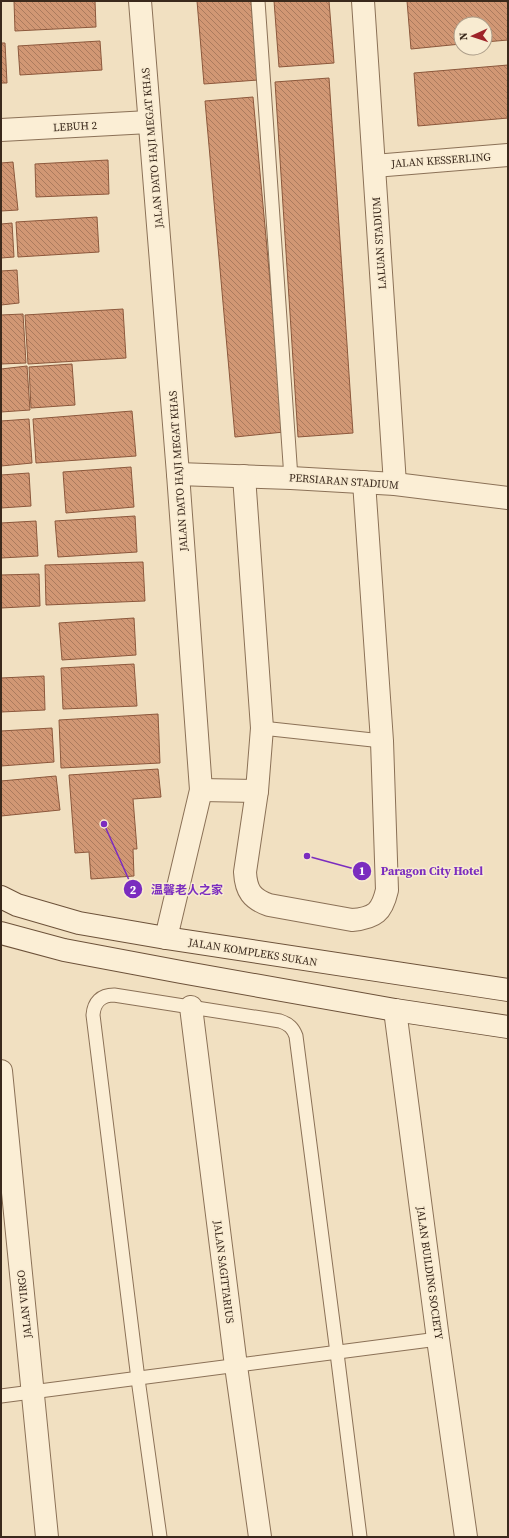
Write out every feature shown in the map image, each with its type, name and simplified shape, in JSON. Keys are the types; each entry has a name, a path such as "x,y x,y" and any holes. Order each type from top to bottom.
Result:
{"street":[{"name":"JALAN DATO HAJI MEGAT KHAS","path":"140,1 178,474 201,790 166,938"},
{"name":"LALUAN STADIUM","path":"363,1 395,484"},
{"name":"LEBUH 2","path":"1,130 149,122"},
{"name":"JALAN KESSERLING","path":"374,166 508,155"},
{"name":"PERSIARAN STADIUM","path":"178,474 291,478 395,484 508,498"},
{"path":"244,476 262,728 257,791 245,872 246,883 250,893 259,901 269,905 352,920 365,919 376,913 384,902 387,890 382,741 364,482"},
{"path":"201,790 257,791"},
{"name":"JALAN KOMPLEKS SUKAN","path":"1,897 17,905 79,923 166,938 508,990"},
{"path":"1,933 64,950 188,974 395,1010 508,1027"},
{"name":"JALAN SAGITTARIUS","path":"191,1007 236,1366 260,1537"},
{"name":"JALAN BUILDING SOCIETY","path":"395,1010 438,1340 466,1537"},
{"name":"JALAN VIRGO","path":"1,1070 32,1393 48,1537"}],"lane":[{"path":"258,1 291,478"},
{"path":"262,728 382,741"},
{"path":"160,1537 138,1379 93,1015 94,1007 98,1000 106,995 280,1021 288,1024 293,1029 296,1036 338,1353 360,1537"},
{"path":"1,1396 438,1340"}],"building":[{"path":"14,1 95,1 96,27 15,31"},
{"path":"197,1 251,1 258,80 204,84"},
{"path":"274,1 329,1 334,63 279,67"},
{"path":"407,1 508,1 508,40 493,41 493,16 453,16 453,45 411,49"},
{"path":"100,41 102,70 20,75 18,46"},
{"path":"1,43 5,43 7,83 1,83"},
{"path":"508,65 508,118 418,126 414,73"},
{"path":"329,78 353,433 298,437 275,82"},
{"path":"253,97 284,432 235,437 205,101"},
{"path":"108,160 109,194 36,197 35,164"},
{"path":"13,162 18,210 1,211 1,163"},
{"path":"97,217 99,252 18,257 16,222"},
{"path":"12,223 14,257 1,258 1,224"},
{"path":"17,270 19,303 1,305 1,271"},
{"path":"123,309 126,358 28,364 25,315"},
{"path":"23,314 26,363 1,364 1,315"},
{"path":"72,364 75,405 31,408 29,367"},
{"path":"27,366 30,410 1,412 1,369"},
{"path":"132,411 136,456 36,463 33,419"},
{"path":"29,419 32,463 1,466 1,421"},
{"path":"131,467 134,507 66,513 63,472"},
{"path":"29,473 31,506 1,508 1,475"},
{"path":"135,516 137,552 58,557 55,521"},
{"path":"36,521 38,556 1,558 1,523"},
{"path":"143,562 145,601 46,605 45,565"},
{"path":"39,574 40,606 1,608 1,575"},
{"path":"134,618 136,655 62,660 59,623"},
{"path":"134,664 137,706 63,709 61,668"},
{"path":"44,676 45,710 1,712 1,678"},
{"path":"158,714 160,763 61,768 59,720"},
{"path":"52,728 54,762 1,766 1,731"},
{"path":"158,769 161,797 133,799 137,849 133,849 134,876 91,879 89,852 75,853 69,775"},
{"path":"56,776 60,810 1,816 1,781"}],"place":[{"name":"温馨老人之家","path":"104,824"},
{"name":"Paragon City Hotel","path":"307,856"}]}
